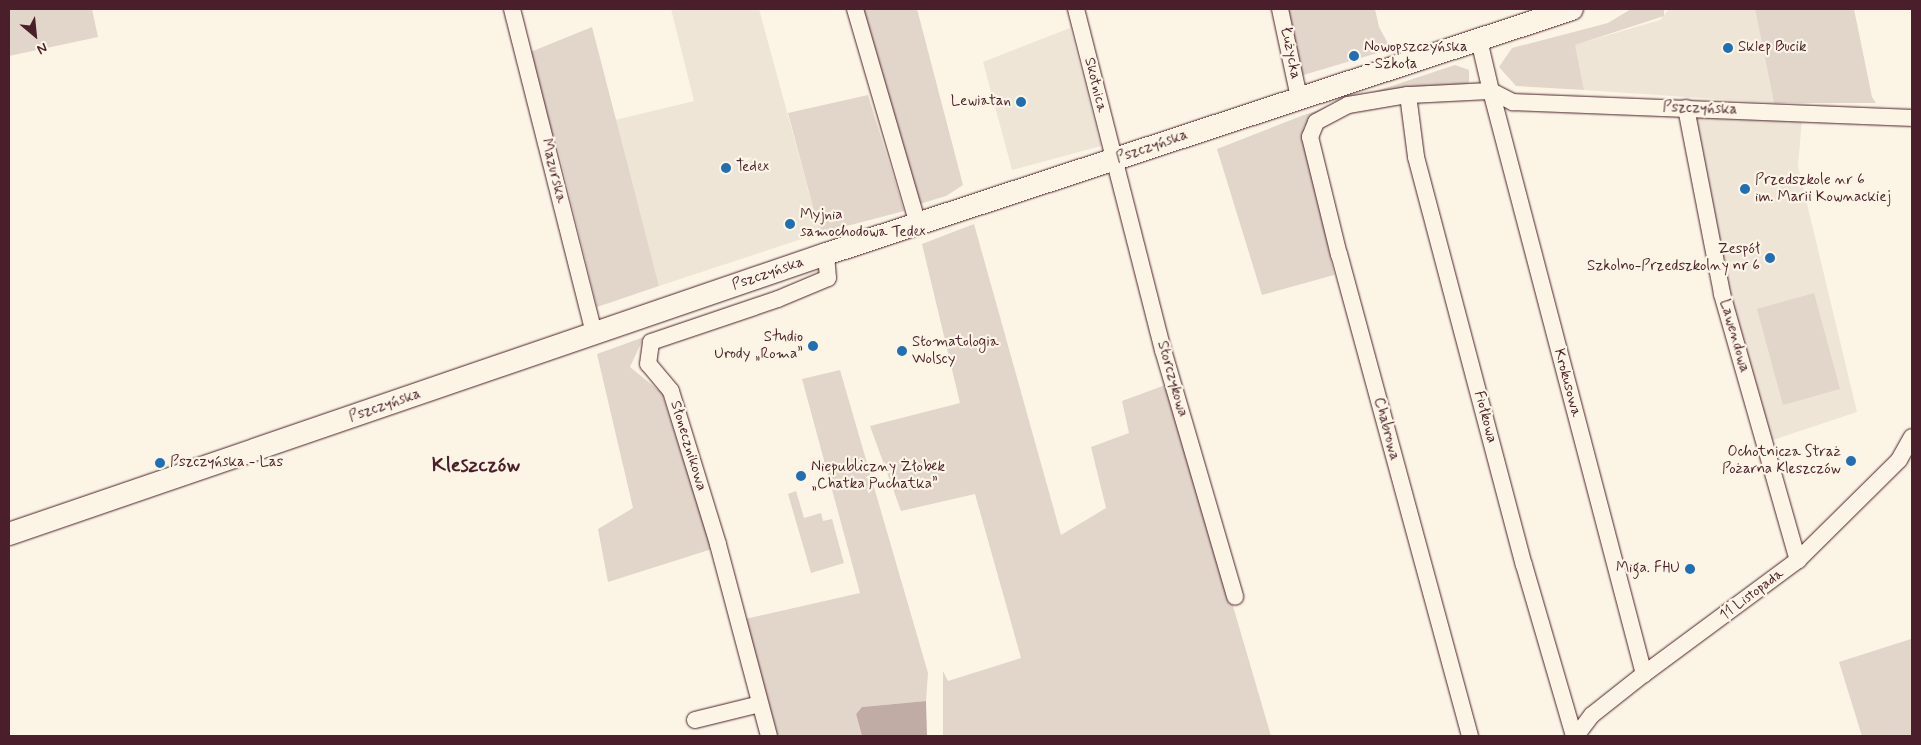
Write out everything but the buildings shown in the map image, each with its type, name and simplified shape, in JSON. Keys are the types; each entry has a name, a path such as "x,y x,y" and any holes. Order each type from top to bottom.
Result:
{"main road":[{"name":"Pszczyńska","path":"9,534 826,254 1572,9"}],"street":[{"name":"Mazurska","path":"512,9 594,333"},
{"path":"855,9 918,224"},
{"name":"Skotnica","path":"1076,9 1113,160"},
{"name":"Łużycka","path":"1280,9 1299,98"},
{"path":"1479,40 1491,91"},
{"name":"Pszczyńska","path":"1316,122 1348,105 1408,95 1491,91 1513,102 1912,118"},
{"name":"Krokusowa","path":"1491,91 1644,674"},
{"name":"Fiołkowa","path":"1408,95 1416,157 1524,565 1575,736"},
{"name":"Lawendowa","path":"1686,108 1722,294 1798,560"},
{"name":"Chabrowa","path":"1316,122 1310,137 1339,255 1470,736"},
{"name":"Storczykowa","path":"1113,160 1163,350 1235,597"},
{"name":"Słonecznikowa","path":"769,736 718,544 671,391 648,364 651,342 778,299 828,278 826,254"},
{"name":"11 Listopada","path":"1575,736 1592,716 1644,674 1798,560 1899,460 1912,437"},
{"path":"695,720 760,704"}],"shaded area":[{"path":"9,9 92,9 98,37 9,56"},
{"path":"671,9 759,9 820,233 659,286 615,120 694,101"},
{"path":"859,9 917,9 963,185 946,196 916,205"},
{"path":"1288,9 1375,9 1379,27 1391,49 1300,76"},
{"path":"1631,9 1664,9 1664,16 1575,45 1584,90 1516,86 1499,67 1512,48 1608,23"},
{"path":"1669,9 1755,9 1774,103 1584,90 1574,45 1660,20"},
{"path":"1755,9 1854,9 1872,97 1876,103 1774,103"},
{"path":"592,27 659,286 597,307 555,136 543,131 528,53"},
{"path":"1070,28 1101,146 1012,170 983,62"},
{"path":"1455,65 1469,70 1469,83 1315,114 1304,127 1334,275 1262,295 1217,149 1301,116"},
{"path":"868,95 904,211 820,233 788,113"},
{"name":"Zespół Szkolno-Przedszkolny nr 6","path":"1693,118 1802,120 1798,166 1857,412 1770,441 1714,235"},
{"path":"974,224 1061,535 1106,508 1091,447 1129,433 1122,401 1168,384 1271,736 943,736 943,671 948,681 1021,658 975,494 901,511 870,426 960,403 922,244"},
{"path":"1814,293 1840,389 1783,405 1757,309"},
{"path":"644,337 630,367 662,393 712,549 608,582 598,529 633,508 597,354"},
{"path":"840,370 928,673 926,701 862,707 856,714 862,736 778,736 745,619 860,593 802,379"},
{"path":"796,491 804,518 821,513 823,521 832,519 844,563 811,573 788,494"},
{"path":"1911,639 1912,736 1862,736 1839,662"},
{"path":"926,701 927,736 862,736 856,714 862,707"}],"place":[{"name":"Sklep Bucik","path":"1728,48"},
{"name":"Nowopszczyńska - Szkoła","path":"1354,56"},
{"name":"Lewiatan","path":"1021,102"},
{"name":"Tedex","path":"726,168"},
{"name":"Przedszkole nr 6 im. Marii Kownackiej","path":"1745,189"},
{"name":"Myjnia samochodowa Tedex","path":"790,224"},
{"name":"Zespół Szkolno-Przedszkolny nr 6","path":"1770,258"},
{"name":"Studio Urody „Roma”","path":"813,346"},
{"name":"Stomatologia Wolscy","path":"902,351"},
{"name":"Ochotnicza Straż Pożarna Kleszczów","path":"1851,461"},
{"name":"Pszczyńska - Las","path":"160,463"},
{"name":"Niepubliczny Żłobek „Chatka Puchatka”","path":"801,476"},
{"name":"Miga. FHU","path":"1690,569"}],"district":[{"name":"Kleszczów","path":"476,465"}]}
